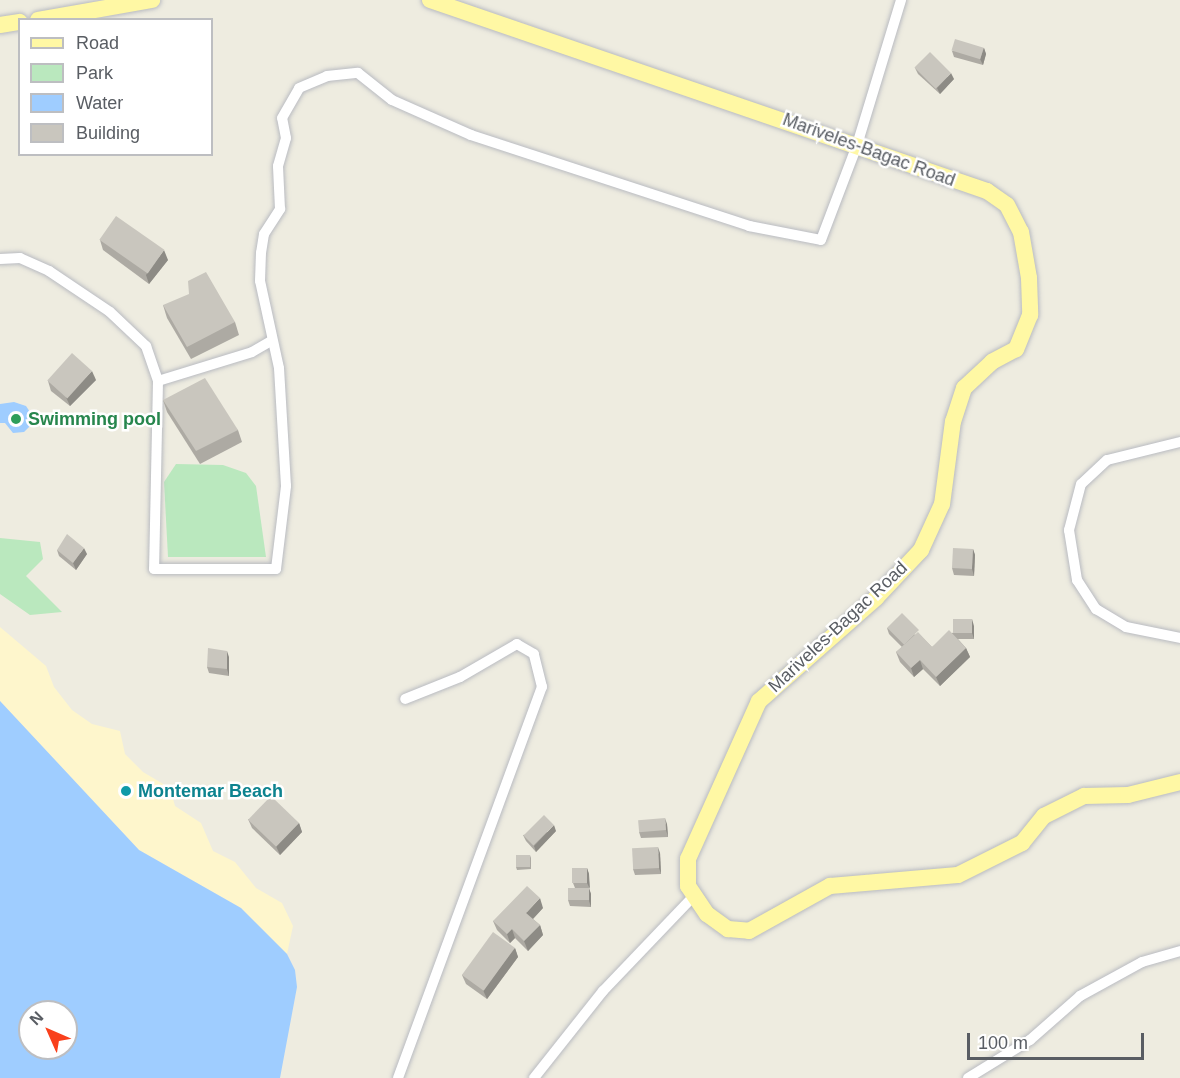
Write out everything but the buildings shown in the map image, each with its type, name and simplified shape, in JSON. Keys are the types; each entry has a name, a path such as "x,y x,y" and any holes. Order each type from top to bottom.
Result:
{"main road":[{"path":"49,18 152,0"},
{"name":"Mariveles-Bagac Road","path":"430,0 987,191 1007,205 1021,232 1029,278 1030,315 1016,349 992,362 964,388 953,421 942,504 921,550 876,598 759,701 688,859 692,898"},
{"path":"0,25 18,22"},
{"path":"692,898 728,930 749,931 830,886 958,874 1022,843 1044,816 1084,796 1128,795 1180,782"}],"street":[{"path":"0,259 20,258 49,271 110,312 146,346 158,381 154,569 276,568 286,486 279,368 271,341 260,281 264,234 280,210 278,166 286,138 282,118 299,88 312,80 358,73 392,100 471,135 749,226 821,240 857,145 901,0"},
{"path":"158,381 252,352 271,341"},
{"path":"1180,441 1107,460 1081,484 1069,530 1077,580 1096,609 1126,627 1180,638"},
{"path":"398,1078 542,687 534,654 517,644 460,677 405,699"},
{"path":"534,1078 603,991 692,898"},
{"path":"968,1078 1030,1040 1080,996 1142,962 1180,951"}],"green space":[{"path":"176,464 223,465 246,473 256,486 266,557 168,557 164,482"},
{"path":"0,538 40,542 43,559 26,576 62,612 30,615 0,594"}],"sand":[{"name":"Montemar Beach","path":"0,627 46,666 54,687 72,710 92,724 120,731 125,754 143,772 170,788 175,806 201,823 213,851 235,862 256,888 282,903 293,926 287,954 241,908 139,850 0,701"}],"water":[{"name":"Swimming pool","path":"14,402 26,406 32,415 31,425 24,432 13,433 5,423 0,423 0,404"},
{"path":"0,701 139,850 241,908 287,954 295,970 297,987 280,1078 0,1078"}],"place":[{"name":"Swimming pool","path":"16,419"},
{"name":"Montemar Beach","path":"126,791"}]}
